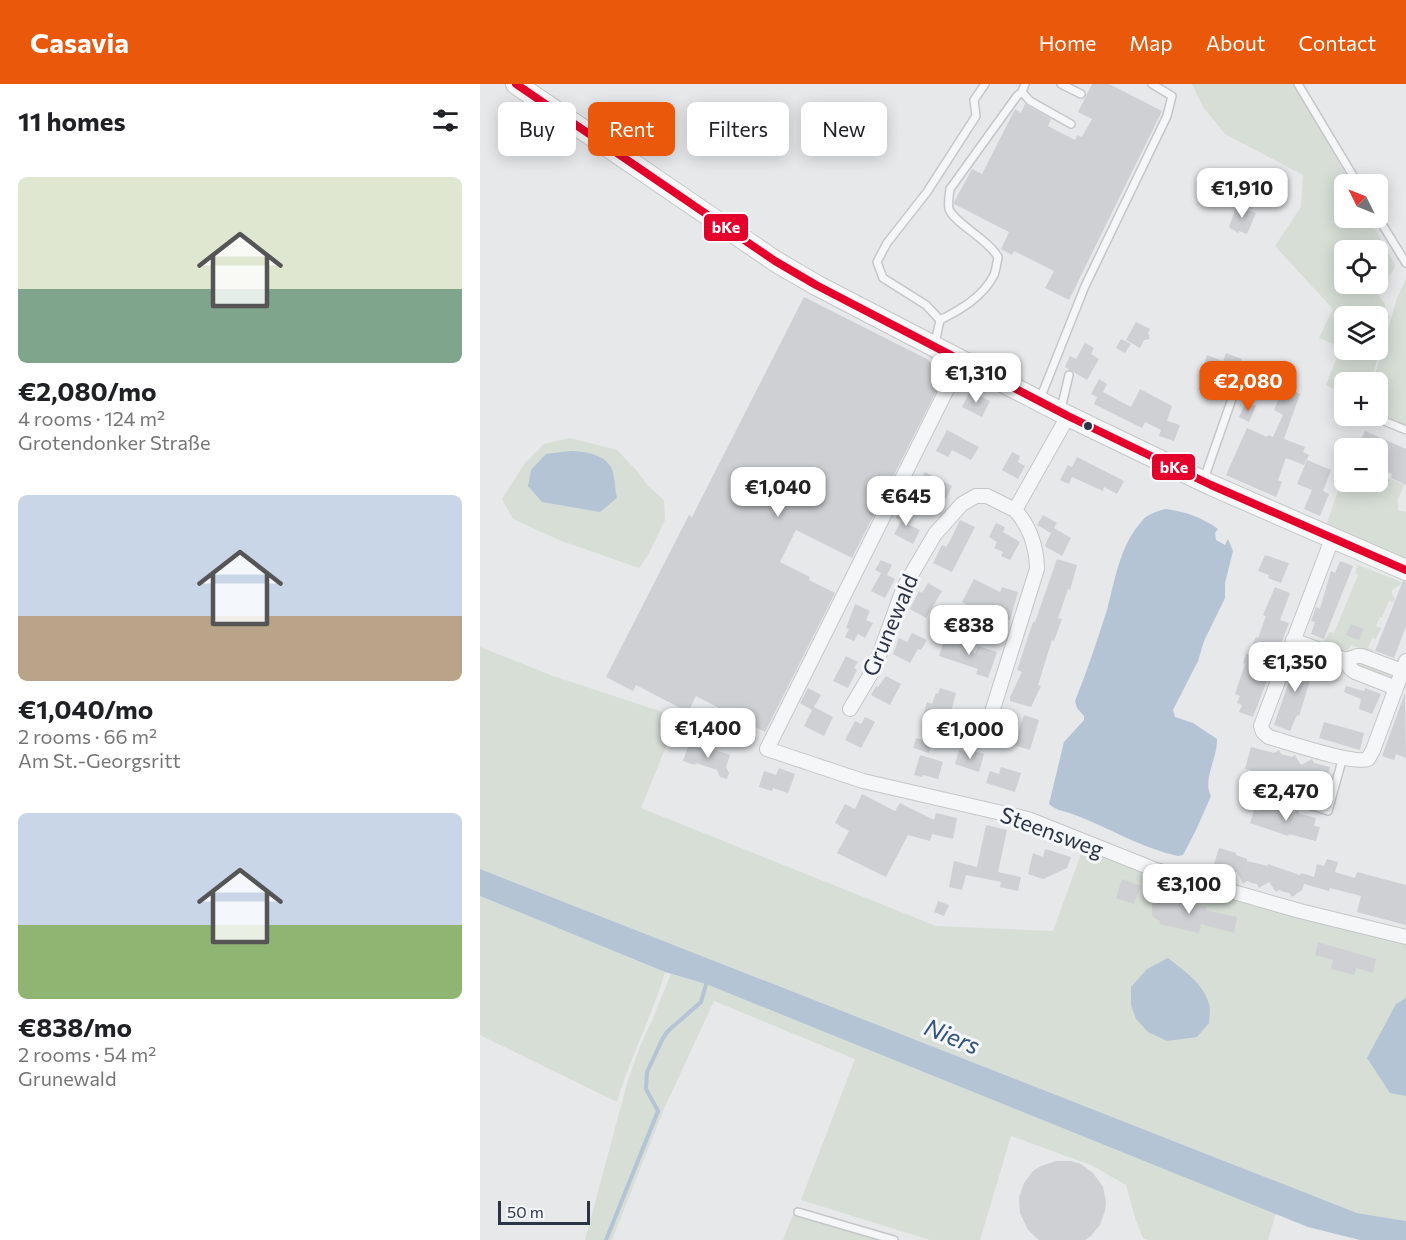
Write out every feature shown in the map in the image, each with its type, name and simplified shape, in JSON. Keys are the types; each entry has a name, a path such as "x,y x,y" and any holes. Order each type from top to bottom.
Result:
{"main road":[{"path":"516,84 775,261 816,285 1064,414 1203,482 1406,570"}],"street":[{"name":"Steensweg","path":"962,359 767,748 863,781 1028,819 1156,870 1300,911 1406,937"},
{"path":"987,728 1037,569 1037,556 1025,521 1015,510 1064,414"},
{"name":"Grunewald","path":"850,709 875,667 904,587 935,534 962,504 976,496 987,496 1015,510"},
{"path":"1293,640 1346,660 1362,656 1404,666 1368,759 1360,761 1342,757 1269,737 1262,730 1293,640 1332,539"},
{"path":"1346,660 1355,672 1396,688"}],"lane":[{"path":"940,320 926,304 883,278 877,262 887,243 927,192 976,116 974,100 986,84"},
{"path":"940,320 965,308 994,275 998,257 993,247 953,215 949,207 950,189 1022,92 1025,84"},
{"path":"1061,84 1081,94"},
{"path":"1039,401 1085,286 1167,116 1172,96 1152,84"},
{"path":"1298,84 1352,174"},
{"path":"1022,92 1030,101 1071,124"},
{"path":"1384,228 1406,263"},
{"path":"934,345 940,320"},
{"path":"1064,414 1070,375"},
{"path":"1203,482 1235,390"},
{"path":"1388,423 1406,430"},
{"path":"1280,796 1328,810 1342,757"},
{"path":"798,1212 894,1240"}],"shaded area":[{"path":"1192,84 1295,84 1345,174 1334,174 1334,228 1375,228 1381,240 1334,240 1334,294 1378,294 1385,306 1334,306 1334,344 1319,338 1333,309 1275,246 1301,207 1303,175 1225,134 1203,107"},
{"path":"1388,252 1395,265 1388,277"},
{"path":"1406,279 1406,425 1388,417 1388,372 1376,372 1379,360 1388,360 1388,330 1397,298"},
{"path":"1336,360 1377,360 1374,372 1334,372 1334,389 1326,385"},
{"path":"570,438 617,450 648,486 664,500 665,520 639,568 559,540 513,519 502,499 525,463 544,444"},
{"path":"1388,478 1404,485 1398,499 1398,510 1406,512 1406,559 1326,526 1338,492 1388,492"},
{"path":"1358,565 1401,582 1392,590 1395,599 1393,602 1389,601 1376,626 1381,628 1376,639 1372,638 1368,648 1374,650 1373,653 1351,645 1348,651 1324,642 1329,632 1334,633 1358,575 1355,573"},
{"path":"480,647 553,676 678,717 641,808 936,926 1053,931 1085,843 1406,937 1406,1221 1357,1213 480,869"},
{"path":"1357,660 1394,674 1392,680 1355,667"},
{"path":"480,896 665,972 617,1102 480,1035"},
{"path":"671,974 706,984 1276,1213 1268,1240 1149,1240 1143,1238 1126,1185 1091,1165 1011,1136 980,1240 930,1240 801,1200 855,1059 714,1001 663,1111 612,1240 585,1240 628,1080"},
{"path":"794,1212 886,1240 783,1240"}],"water":[{"path":"570,451 599,457 612,469 617,498 600,512 542,502 528,486 531,470 546,454"},
{"path":"1166,509 1200,518 1212,525 1218,529 1215,533 1216,540 1225,545 1228,539 1233,551 1225,583 1225,598 1204,641 1198,661 1173,710 1175,717 1193,723 1217,739 1208,783 1211,796 1183,855 1178,856 1138,843 1088,820 1058,810 1049,804 1064,742 1084,720 1075,701 1107,610 1123,552 1144,519"},
{"path":"480,869 1357,1213 1406,1221 1406,1240 1360,1240 1308,1227 706,984 665,972 480,896"},
{"path":"1168,958 1203,990 1209,1004 1209,1023 1197,1037 1167,1041 1148,1032 1136,1019 1131,1005 1131,987 1147,969"},
{"path":"1406,998 1406,1096 1390,1093 1367,1058 1396,1004"}],"building":[{"path":"1092,84 1109,84 1162,111 1069,300 1045,288 1054,271 1014,251 1012,255 1001,249 1009,232 954,202 972,169 982,174 1015,109 1021,113 1025,104 1051,119 1048,126 1075,140 1077,135 1082,137 1092,119 1078,112"},
{"path":"1241,202 1250,206 1248,210 1256,213 1247,234 1239,231 1238,233 1229,227 1237,204 1240,206"},
{"path":"804,297 927,359 944,376 852,558 796,530 780,562 835,593 765,732 696,696 688,712 636,685 633,691 606,677 689,515 692,517"},
{"path":"1136,322 1150,329 1148,333 1150,339 1144,340 1140,348 1126,340"},
{"path":"1121,339 1131,344 1125,353 1116,348"},
{"path":"1085,343 1094,348 1091,354 1099,359 1087,380 1065,367 1070,356 1076,359"},
{"path":"1226,353 1242,359 1239,366 1265,378 1257,396 1242,390 1247,378 1225,370 1220,381 1212,378 1204,379 1201,373 1207,355 1223,361"},
{"path":"1099,379 1107,384 1103,392 1131,407 1140,389 1172,406 1167,421 1180,425 1174,441 1159,436 1161,430 1145,422 1142,428 1094,404 1097,397 1091,394"},
{"path":"1284,386 1300,394 1284,439 1305,447 1303,452 1309,455 1304,465 1286,458 1278,480 1282,482 1276,497 1226,475 1247,428 1267,437 1268,435 1273,437 1283,415 1274,410"},
{"path":"970,391 990,401 982,417 962,407"},
{"path":"1246,402 1256,406 1249,422 1239,417"},
{"path":"947,430 979,447 971,460 952,450 948,457 936,451"},
{"path":"1365,431 1381,438 1362,438"},
{"path":"1388,441 1406,449 1406,485 1391,478 1392,474 1388,472"},
{"path":"1012,452 1020,456 1018,462 1025,466 1018,479 1002,470"},
{"path":"1077,457 1124,481 1117,494 1104,487 1103,491 1072,477 1069,484 1060,480 1068,465 1072,467"},
{"path":"1307,460 1331,470 1323,491 1329,494 1320,516 1304,509 1312,490 1297,484"},
{"path":"925,472 952,486 946,499 934,492 929,501 914,493"},
{"path":"900,509 913,515 909,524 903,522 920,530 913,544 894,534 901,521 896,518"},
{"path":"1043,515 1057,523 1054,528 1071,538 1062,556 1045,545 1051,533 1037,525"},
{"path":"960,520 975,527 952,572 933,563 942,545 946,547"},
{"path":"996,523 1005,527 1003,532 1020,542 1010,560 1001,556 1003,552 994,548 997,542 989,537"},
{"path":"1265,555 1289,563 1281,583 1258,571"},
{"path":"1057,559 1077,565 1070,590 1068,589 1058,618 1062,619 1054,641 1052,640 1038,685 1041,686 1031,707 1010,701 1010,697 1022,672 1017,670"},
{"path":"881,560 892,565 887,575 895,579 885,598 871,591 881,573 875,570"},
{"path":"1340,561 1353,566 1324,639 1311,634 1315,622 1311,621 1316,607 1320,609 1331,571 1335,573"},
{"path":"974,579 1000,592 1002,587 1018,592 1010,620 975,609 962,602"},
{"path":"1403,581 1406,582 1406,626 1394,658 1375,651"},
{"path":"928,583 942,591 926,618 910,609 919,591 922,593"},
{"path":"1275,587 1290,593 1280,620 1289,623 1253,717 1239,712 1242,705 1237,703 1240,696 1235,694 1246,654 1249,654 1256,637 1258,638 1266,616 1263,615"},
{"path":"855,604 870,611 866,620 873,623 865,638 858,634 854,641 845,637"},
{"path":"1351,624 1364,629 1359,640 1346,635"},
{"path":"912,633 927,640 921,650 918,649 910,663 893,654 899,638 907,642"},
{"path":"946,635 961,640 975,654 978,646 997,652 988,678 976,674 978,669 939,656"},
{"path":"1298,655 1316,662 1299,716 1297,715 1290,731 1274,725"},
{"path":"846,656 858,662 854,668 857,670 848,688 833,681"},
{"path":"886,676 901,684 890,705 871,695"},
{"path":"1346,686 1364,691 1365,688 1381,694 1372,714 1359,709 1361,699 1344,692"},
{"path":"808,688 821,695 814,707 833,717 824,736 804,726 812,710 800,703"},
{"path":"940,688 956,693 948,723 942,721 939,729 936,728 929,753 913,748 916,738 923,740 930,717 924,713 927,702 932,704"},
{"path":"1405,693 1406,758 1396,754 1394,760 1382,756"},
{"path":"1024,715 1039,720 1030,750 1014,745"},
{"path":"865,717 875,722 861,748 845,740 855,721 861,724"},
{"path":"1324,722 1364,733 1360,750 1319,738"},
{"path":"689,744 730,755 726,767 729,773 727,779 720,777 717,770 683,761"},
{"path":"1251,747 1274,753 1279,750 1281,754 1292,757 1295,755 1301,765 1312,759 1314,763 1330,767 1328,775 1332,776 1328,789 1303,783 1303,785 1290,781 1291,779 1245,769"},
{"path":"967,749 984,754 979,772 955,764 959,750 966,752"},
{"path":"920,755 943,762 938,779 914,775"},
{"path":"1001,767 1021,773 1015,792 986,783 990,771 999,774"},
{"path":"779,768 795,774 788,793 773,788 772,791 759,787 764,771 776,775"},
{"path":"862,794 895,811 900,803 934,820 936,813 957,818 953,839 932,834 930,841 908,835 886,877 837,853 849,831 835,823 845,804 855,809"},
{"path":"1261,803 1277,808 1281,805 1287,816 1298,810 1300,814 1316,818 1314,826 1320,827 1316,841 1289,834 1288,836 1250,823 1254,810 1260,811"},
{"path":"986,825 1007,830 998,872 1021,877 1018,891 1000,887 1001,882 966,875 962,890 949,887 954,861 977,867"},
{"path":"1219,848 1236,853 1247,861 1268,866 1268,864 1300,875 1301,873 1314,877 1317,864 1324,866 1327,859 1338,862 1335,872 1355,878 1357,872 1406,885 1406,925 1357,912 1361,896 1330,888 1329,891 1304,884 1302,890 1292,897 1289,893 1279,890 1276,892 1269,882 1259,888 1257,884 1247,881 1243,884 1237,872 1214,864"},
{"path":"1045,849 1071,857 1067,868 1043,879 1028,874 1033,853 1043,857"},
{"path":"1122,879 1141,886 1134,904 1116,898"},
{"path":"1160,891 1173,899 1174,896 1206,907 1205,910 1237,917 1234,933 1201,924 1199,933 1159,924 1161,922 1152,916 1152,904"},
{"path":"938,901 949,905 944,916 934,912"},
{"path":"1318,942 1376,959 1373,973 1356,968 1354,975 1331,969 1333,960 1315,955"},
{"path":"1056,1161 1081,1164 1093,1173 1103,1187 1105,1211 1100,1225 1085,1240 1039,1240 1028,1230 1020,1213 1019,1198 1024,1183 1033,1171"}],"waterway":[{"path":"606,1240 658,1111 646,1089 647,1072 668,1031 701,1002 707,981"}],"transit line":[{"name":"bKe","path":"516,84 775,261 816,285 1068,416 1211,485 1406,570"}],"water label":[{"name":"Niers","path":"952,1037"}]}
